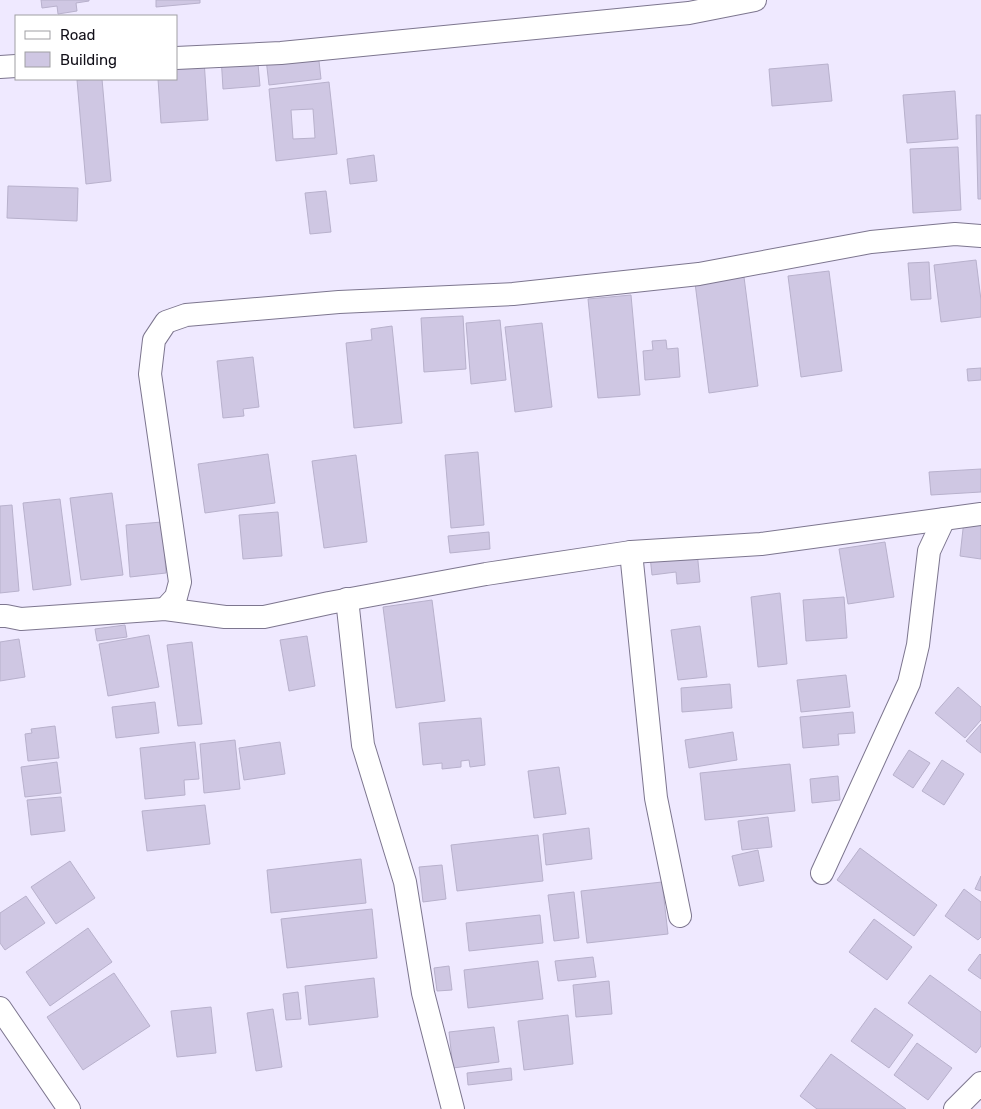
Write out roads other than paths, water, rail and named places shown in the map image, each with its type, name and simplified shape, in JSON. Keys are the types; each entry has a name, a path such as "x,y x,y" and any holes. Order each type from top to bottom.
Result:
{"street":[{"path":"178,58 281,53 755,0"},
{"path":"0,67 15,66"},
{"path":"165,609 176,597 180,582 150,374 154,340 166,322 186,316 339,302 513,294 699,274 872,242 955,234 981,236"},
{"path":"0,616 21,619 165,609 225,617 264,617 347,599 486,574 631,552 761,544 981,514"},
{"path":"822,873 909,683 918,645 928,551 944,519"},
{"path":"631,552 656,798 680,916"},
{"path":"347,599 363,745 405,882 423,993 453,1109"},
{"path":"0,1008 69,1109"},
{"path":"956,1109 981,1083"}]}
